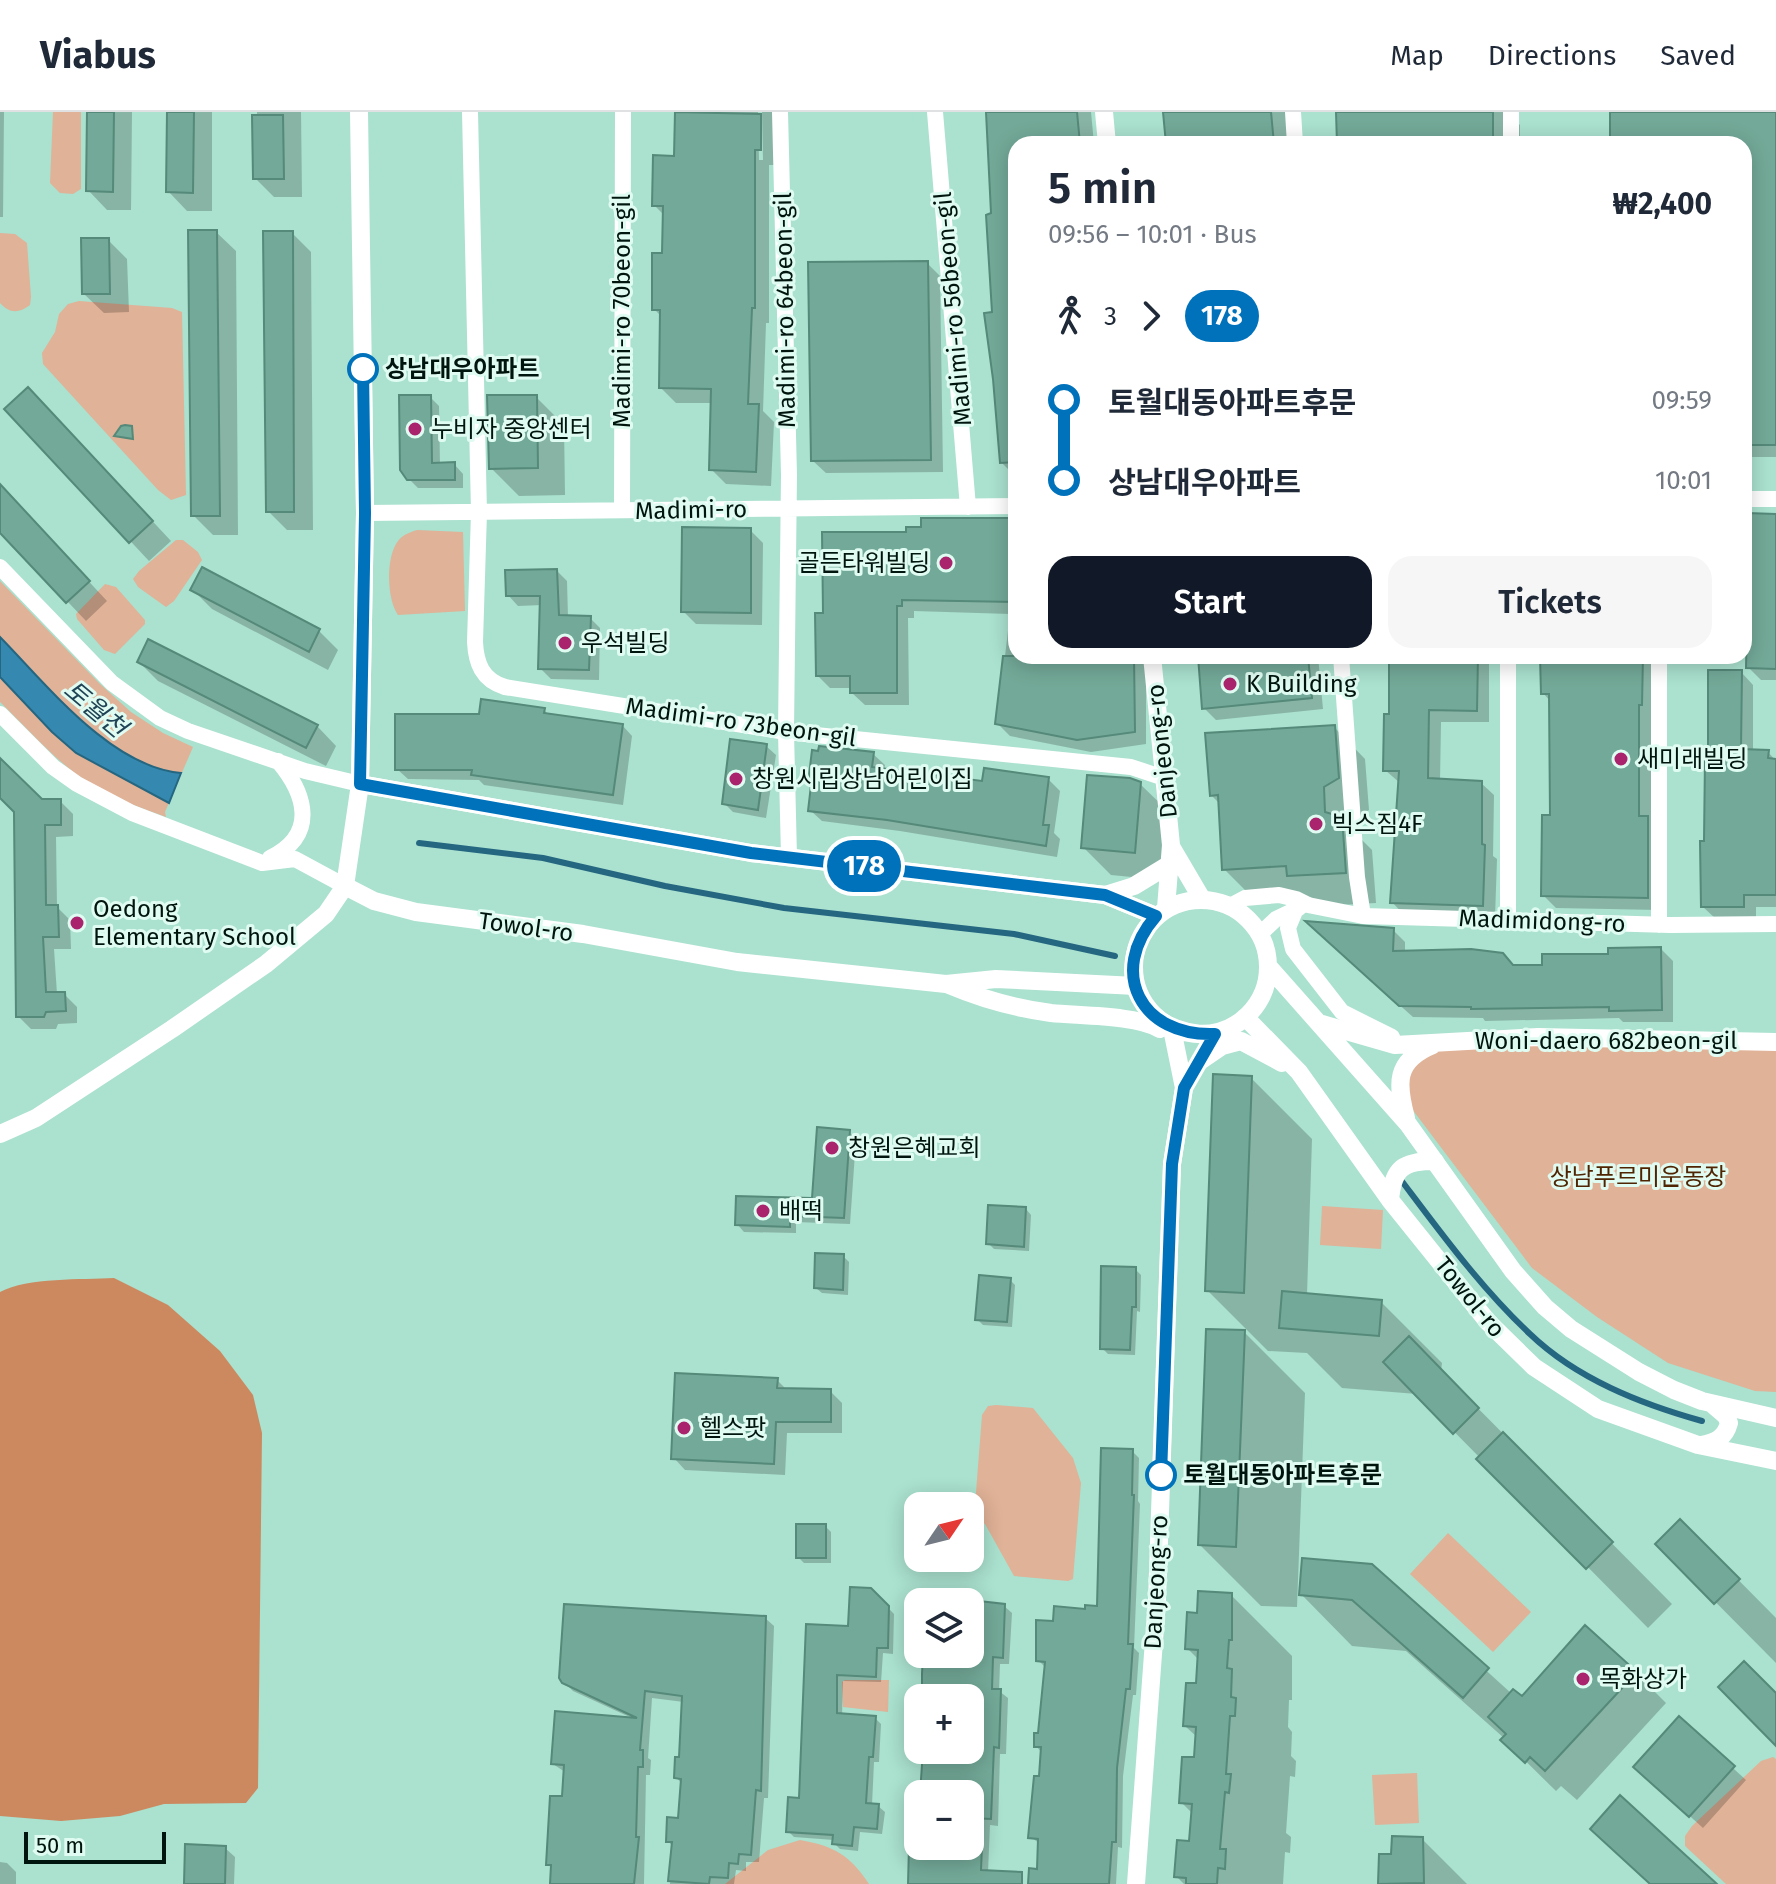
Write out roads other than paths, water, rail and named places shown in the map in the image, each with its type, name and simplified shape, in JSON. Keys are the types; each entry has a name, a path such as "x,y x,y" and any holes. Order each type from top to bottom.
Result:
{"street":[{"path":"0,1134 36,1118 266,964 326,914 345,886 360,784 365,513 359,112"},
{"name":"Madimi-ro 73beon-gil","path":"470,112 479,512 476,654 481,670 493,682 505,687 786,732 1131,767 1164,778"},
{"name":"Madimi-ro 70beon-gil","path":"622,510 623,112"},
{"name":"Madimi-ro 64beon-gil","path":"780,112 789,509 786,732 789,857"},
{"name":"Madimi-ro 56beon-gil","path":"935,112 968,507"},
{"path":"1104,112 1106,136"},
{"path":"1293,112 1294,136"},
{"path":"1511,112 1511,136"},
{"path":"1752,499 1776,499"},
{"name":"Madimi-ro","path":"365,513 1008,506"},
{"path":"0,567 90,661 160,718 188,731 305,771 480,807 789,857 1105,895 1161,912"},
{"name":"Danjeong-ro","path":"1153,664 1170,855 1161,912"},
{"path":"1342,664 1357,877 1363,916"},
{"path":"1508,664 1508,920"},
{"path":"1659,664 1659,925"},
{"path":"0,714 53,767 77,784 161,826 262,863 295,859 345,886"},
{"path":"262,863 284,852 296,839 304,812 302,798 278,761"},
{"path":"1105,895 1134,886 1170,855"},
{"name":"Danjeong-ro","path":"1170,855 1202,899"},
{"name":"Towol-ro","path":"345,886 374,901 416,912 583,934 737,962 946,984 996,979 1136,986"},
{"name":"Madimidong-ro","path":"1230,906 1245,898 1279,895 1296,899 1302,907 1363,916 1659,925 1776,924"},
{"path":"946,984 1012,1007 1139,1019 1173,1033 1215,1034 1246,1018 1263,995 1268,966 1260,934 1252,923 1230,906 1202,899 1178,903 1161,912 1144,930 1136,948 1133,967 1136,986 1149,1011 1173,1033"},
{"path":"1260,934 1276,919 1302,907"},
{"path":"1302,907 1288,928 1293,949 1332,1000 1342,1012 1373,1030 1416,1044"},
{"name":"Towol-ro","path":"1268,966 1408,1124 1513,1271 1545,1307 1571,1329 1674,1390 1710,1403 1776,1418"},
{"name":"Towol-ro","path":"1246,1018 1299,1072 1390,1200 1488,1322 1534,1367 1598,1409 1698,1445 1776,1461"},
{"name":"Woni-daero 682beon-gil","path":"1318,1022 1363,1038 1395,1045 1538,1037 1776,1042"},
{"name":"Danjeong-ro","path":"1136,1884 1157,1600 1172,1164 1184,1088 1173,1033"},
{"name":"Danjeong-ro","path":"1184,1088 1215,1034"},
{"path":"1200,1061 1222,1046 1241,1041 1299,1072"},
{"path":"1408,1124 1398,1085 1402,1071 1411,1059 1436,1044"},
{"path":"1390,1200 1394,1177 1402,1167 1411,1162 1435,1161"},
{"path":"1698,1445 1720,1439 1729,1423 1726,1416 1710,1403"}],"water":[{"path":"0,637 59,700 105,740 155,767 181,773 169,803 76,753 52,732 0,677"}],"waterway":[{"path":"419,843 543,858 665,886 784,908 1014,934 1115,956"},
{"path":"1401,1180 1478,1279 1548,1350 1611,1388 1656,1407 1702,1421"}],"place":[{"name":"상남대우아파트","path":"363,369"},
{"name":"누비자 중앙센터","path":"415,429"},
{"name":"골든타워빌딩","path":"946,563"},
{"name":"우석빌딩","path":"565,643"},
{"name":"K Building","path":"1230,684"},
{"name":"새미래빌딩","path":"1621,759"},
{"name":"창원시립상남어린이집","path":"736,779"},
{"name":"빅스짐4F","path":"1316,824"},
{"name":"Oedong Elementary School","path":"77,923"},
{"name":"창원은혜교회","path":"832,1148"},
{"name":"배떡","path":"763,1211"},
{"name":"헬스팟","path":"684,1428"},
{"name":"토월대동아파트후문","path":"1161,1475"},
{"name":"목화상가","path":"1583,1679"}],"water label":[{"name":"토월천","path":"95,709"}],"park label":[{"name":"상남푸르미운동장","path":"1638,1177"}]}
